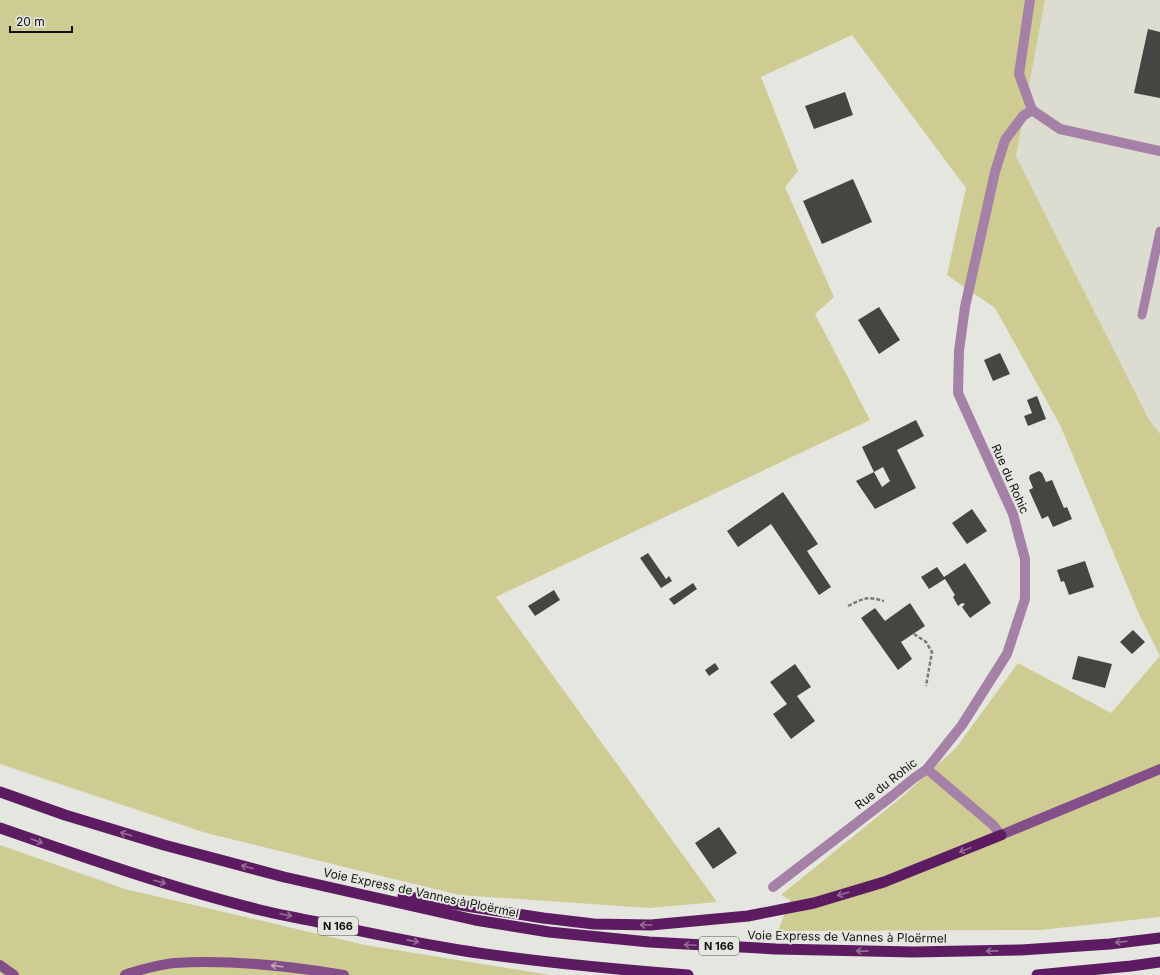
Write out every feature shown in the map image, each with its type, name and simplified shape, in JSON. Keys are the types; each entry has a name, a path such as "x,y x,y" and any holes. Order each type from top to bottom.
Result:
{"highway":[{"name":"Voie Express de Vannes à Ploërmel","path":"0,792 65,815 164,845 284,877 475,920 549,932 649,942 776,950 913,952 1021,950 1110,944 1160,938"},
{"name":"N 166","path":"0,828 155,880 260,910 459,950 643,972 688,975"},
{"path":"284,877 464,907 543,918 594,924 651,925 748,916 814,903 884,882 1001,835"},
{"path":"1037,975 1160,962"}],"main road":[{"path":"1001,835 1160,769"},
{"path":"128,974 173,963 219,962 273,966 344,975"},
{"path":"0,965 14,975"}],"street":[{"path":"1030,0 1019,74 1032,110 1060,129 1160,151"},
{"name":"Rue du Rohic","path":"773,887 927,769 962,725 1007,654 1025,599 1025,559 1013,514 958,393 959,351 965,307 995,172 1005,140 1023,116 1032,110"},
{"path":"927,769 993,825 1001,835"}],"lane":[{"path":"1142,315 1160,231"}],"path":[{"path":"848,606 867,598 874,598 884,601"},
{"path":"914,634 926,642 932,652 926,686"}],"shaded area":[{"path":"0,0 1045,0 1016,156 1148,418 1160,434 1160,656 1139,614 1061,427 995,308 947,275 966,188 852,35 761,77 798,171 785,187 834,297 815,314 870,420 496,597 717,902 649,908 459,895 206,833 0,764"},
{"path":"1045,0 1160,0 1160,434 1148,418 1016,156"},
{"path":"1160,656 1160,917 1040,930 778,931 790,900 781,895 903,796 956,748 1018,663 1111,713"},
{"path":"0,845 125,889 365,945 550,975 0,975"}],"building":[{"path":"1148,29 1160,32 1160,98 1134,93"},
{"path":"845,92 853,115 814,129 805,106"},
{"path":"853,179 872,222 822,244 803,201"},
{"path":"879,307 900,340 879,354 858,320"},
{"path":"1000,353 1010,374 993,381 984,360"},
{"path":"1037,396 1046,419 1028,426 1024,416 1032,413 1027,400"},
{"path":"916,420 924,436 897,450 916,488 875,509 856,481 874,472 862,447","holes":["883,467 890,481 882,487 874,472"]},
{"path":"1039,471 1042,473 1046,482 1052,480 1064,508 1067,507 1072,519 1053,527 1048,516 1042,519 1029,490 1033,488 1029,478 1030,475"},
{"path":"783,492 818,544 807,551 831,587 819,595 771,524 738,547 727,531"},
{"path":"972,509 987,531 967,544 952,523"},
{"path":"648,553 666,579 669,576 672,581 661,588 640,558"},
{"path":"1085,561 1094,587 1069,595 1064,581 1061,582 1057,570"},
{"path":"965,563 991,603 970,618 962,607 965,604 962,603 958,606 953,597 955,595 945,579 929,589 921,577 937,567 944,577"},
{"path":"693,583 697,589 674,605 669,599"},
{"path":"554,590 560,600 535,616 528,606"},
{"path":"910,603 925,626 901,642 912,659 898,670 861,618 875,608 885,621"},
{"path":"1133,630 1145,642 1132,654 1120,642"},
{"path":"1078,656 1112,664 1105,688 1072,679"},
{"path":"715,663 719,669 709,676 705,670"},
{"path":"795,664 811,687 797,696 815,721 791,739 773,714 787,704 770,682"},
{"path":"719,827 737,853 713,869 695,843"}]}
